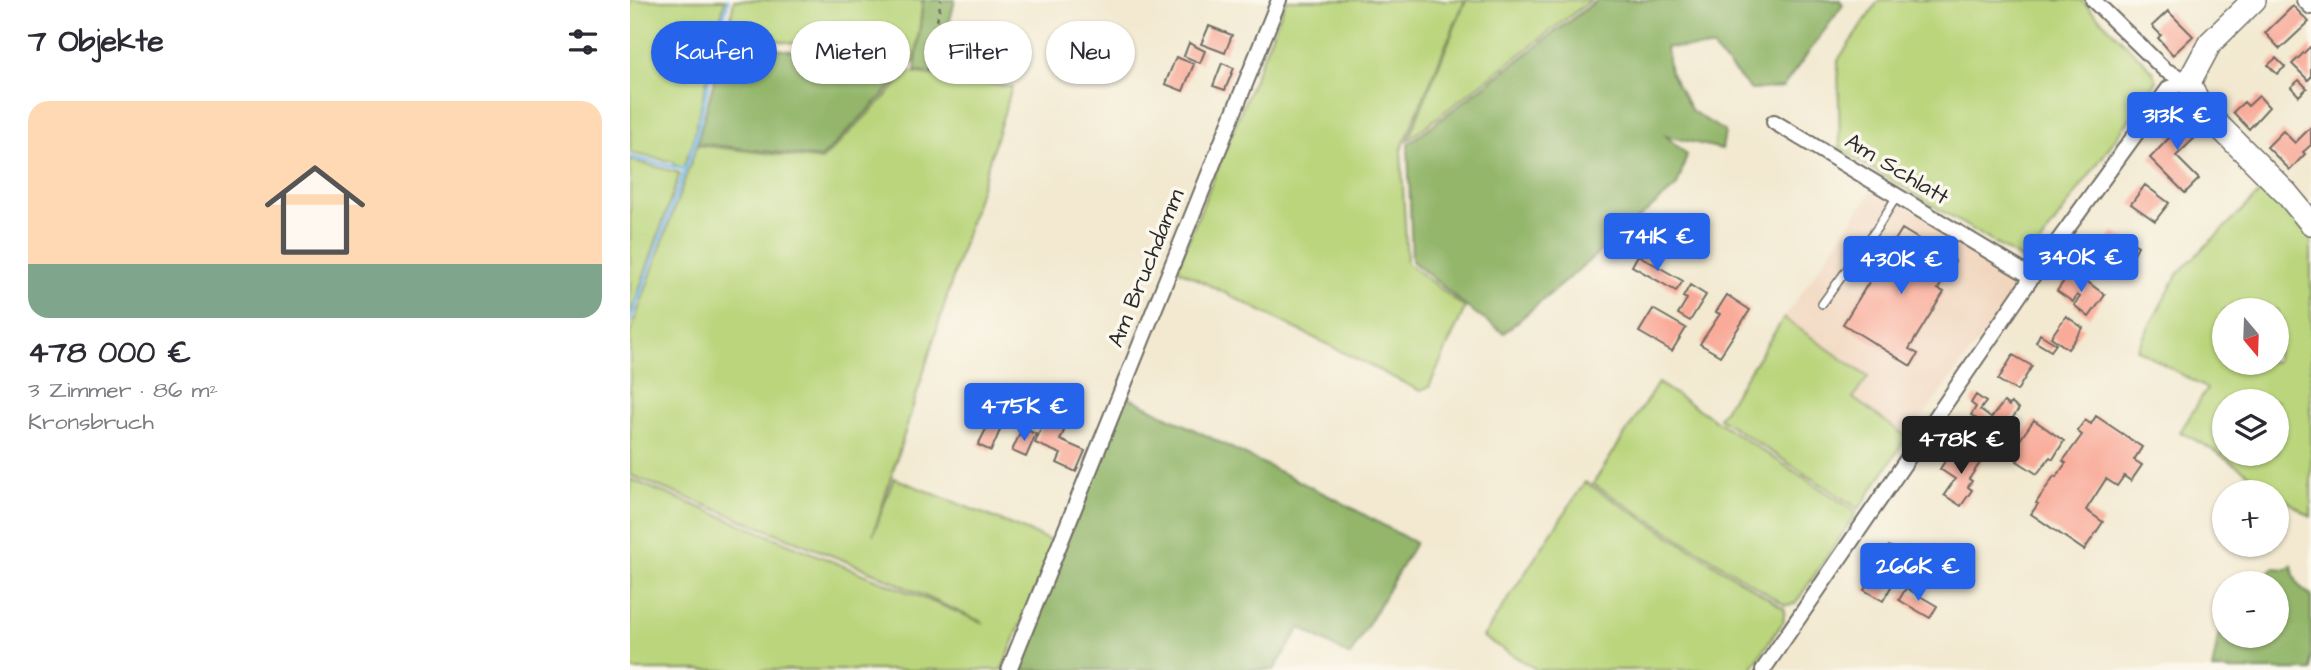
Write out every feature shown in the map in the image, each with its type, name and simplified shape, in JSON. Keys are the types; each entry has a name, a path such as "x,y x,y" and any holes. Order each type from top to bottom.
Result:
{"main road":[{"path":"2254,0 2210,43 2189,82 2199,106 2311,222"}],"street":[{"name":"Am Bruchdamm","path":"1009,670 1279,0"},
{"path":"2094,0 2165,70 2189,82"},
{"path":"2304,0 2311,8"},
{"path":"1763,670 2032,277 2169,88 2189,82"},
{"name":"Am Schlatt","path":"1774,122 2032,277"}],"lane":[{"path":"1822,304 1897,196"}],"path":[{"path":"937,21 941,0"}],"shaded area":[{"path":"1875,187 2026,278 1907,437 1853,397 1867,377 1784,318"}],"green space":[{"path":"630,0 725,0 720,21 651,21 651,84 706,84 692,145 683,168 674,165 674,162 630,153"},
{"path":"734,0 923,0 915,62 910,63 910,21 791,21 791,43 777,40 777,21 730,21"},
{"path":"923,0 955,0 950,21 924,21 924,72 915,71"},
{"path":"1286,0 1465,0 1401,150 1407,263 1465,308 1429,387 1420,391 1179,270 1179,263"},
{"path":"1466,0 1591,0 1408,140"},
{"path":"1597,0 1840,0 1843,5 1783,87 1751,90 1713,48 1666,47 1670,72 1692,111 1725,132 1722,149 1666,136 1687,155 1677,186 1504,333 1468,308 1412,261 1408,144"},
{"path":"1879,0 2081,0 2153,71 2157,81 2028,260 2019,258 1840,149 1838,60"},
{"path":"777,49 791,51 791,84 894,84 821,158 697,143 713,84 777,84"},
{"path":"910,72 924,74 924,84 992,84 1012,87 873,535 894,478 1054,542 1002,670 630,670 630,479 984,623 863,568 630,475 630,333 697,145 822,160 898,84 910,84"},
{"path":"630,160 680,173 630,316"},
{"path":"2264,189 2311,236 2311,517 2289,502 2289,480 2257,480 2237,466 2289,466 2289,389 2212,389 2212,450 2180,432 2207,389 2137,349 2178,273"},
{"path":"1784,318 1868,377 1853,398 1907,437 1859,509 1719,418"},
{"path":"1658,383 1857,512 1795,604 1785,605 1593,484"},
{"path":"1126,396 1341,502 1415,543 1350,656 1300,628 1274,670 1015,670"},
{"path":"1585,482 1785,609 1783,622 1750,670 1537,670 1483,637"},
{"path":"2292,565 2297,583 2311,595 2311,670 2212,670 2216,648 2289,648 2289,571 2270,571 2273,568 2286,569"}],"building":[{"path":"2293,6 2309,22 2280,49 2265,33"},
{"path":"2168,11 2193,36 2173,55 2158,38 2161,35 2152,26"},
{"path":"1209,26 1232,35 1225,53 1201,44"},
{"path":"1189,43 1205,51 1200,63 1184,56"},
{"path":"2311,46 2311,77 2308,80 2292,64"},
{"path":"1176,57 1194,64 1183,91 1165,84"},
{"path":"2276,58 2285,67 2277,74 2268,65"},
{"path":"1222,63 1234,68 1225,90 1213,86"},
{"path":"2299,80 2307,88 2299,96 2291,87"},
{"path":"2259,96 2269,107 2249,129 2233,112 2244,102 2248,106"},
{"path":"2179,112 2200,133 2176,156 2199,179 2185,193 2150,158 2171,136 2163,128"},
{"path":"2311,127 2311,145 2290,170 2267,147 2283,131 2295,143"},
{"path":"2145,185 2169,203 2155,221 2131,204"},
{"path":"1902,229 1955,261 1938,289 1944,292 1909,349 1918,354 1911,366 1843,324"},
{"path":"2113,232 2138,246 2125,270 2100,256"},
{"path":"1638,255 1683,281 1676,291 1632,266"},
{"path":"2071,271 2079,276 2075,281 2081,286 2085,280 2105,295 2089,317 2074,305 2080,297 2077,295 2073,302 2057,291"},
{"path":"1690,285 1706,295 1690,321 1678,314 1687,299 1683,297"},
{"path":"1727,295 1750,310 1720,356 1700,344 1720,314 1716,312"},
{"path":"1653,309 1686,328 1672,351 1639,332"},
{"path":"2066,316 2083,328 2068,349 2051,337"},
{"path":"2040,334 2056,344 2051,351 2036,342"},
{"path":"2013,355 2032,366 2017,391 1998,380"},
{"path":"1976,395 1986,402 1980,410 1991,418 2004,402 2019,409 2008,424 2013,428 2010,434 2019,441 2034,420 2064,441 2053,459 2050,457 2037,474 2017,461 2020,457 1980,433 1986,425 1971,415 1976,407 1971,403"},
{"path":"1047,414 1068,422 1060,440 1085,451 1076,472 1057,463 1061,454 1035,443"},
{"path":"2096,416 2142,447 2134,460 2142,465 2131,481 2124,476 2117,486 2106,479 2086,510 2103,522 2084,550 2031,514 2082,435 2077,431 2085,420 2091,424"},
{"path":"989,423 1001,428 991,451 978,445"},
{"path":"1022,428 1036,434 1026,457 1012,451"},
{"path":"1967,450 1982,460 1969,479 1972,481 1968,487 1972,490 1961,506 1944,495 1955,479 1940,469 1949,455 1959,462"},
{"path":"1889,546 1908,557 1883,601 1864,590"},
{"path":"1906,588 1937,606 1930,618 1899,600"}],"waterway":[{"path":"630,322 694,145 728,0"},
{"path":"630,157 684,169"}]}
